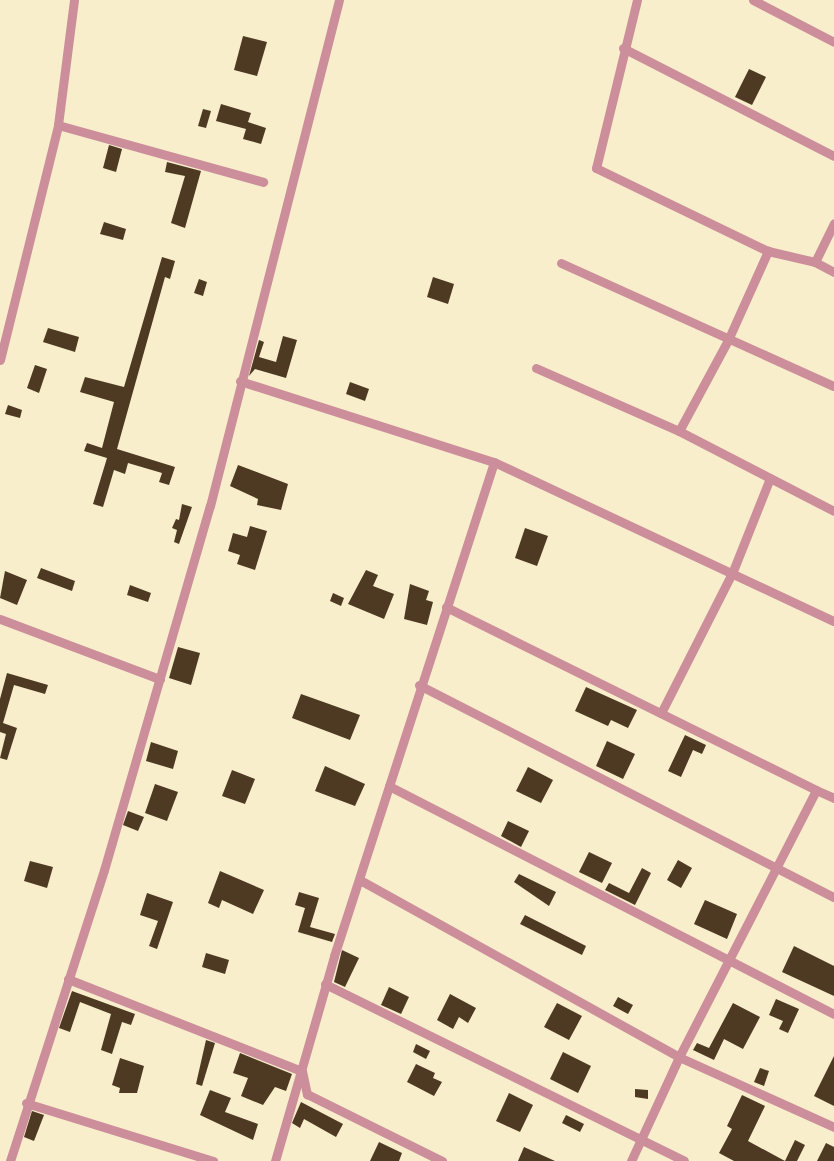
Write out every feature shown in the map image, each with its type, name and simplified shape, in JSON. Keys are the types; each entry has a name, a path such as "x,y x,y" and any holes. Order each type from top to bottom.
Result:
{"street":[{"path":"0,360 58,125 74,0"},
{"path":"10,1161 26,1103 104,870 210,506 240,381 339,0"},
{"path":"637,0 623,48 596,168 768,251 815,262 834,272"},
{"path":"753,0 834,42"},
{"path":"623,48 834,156"},
{"path":"58,125 263,182"},
{"path":"815,262 834,223"},
{"path":"679,431 728,340 768,251"},
{"path":"561,264 728,340 834,386"},
{"path":"536,368 679,431 834,511"},
{"path":"240,381 494,462 733,571 834,621"},
{"path":"275,1161 302,1071 325,984 360,880 419,685 494,462"},
{"path":"661,713 733,571 770,478"},
{"path":"446,607 834,798"},
{"path":"0,620 160,679"},
{"path":"419,685 834,897"},
{"path":"389,786 727,962 834,1014"},
{"path":"631,1161 679,1057 727,962 779,868 816,790"},
{"path":"360,880 679,1057 834,1127"},
{"path":"68,979 302,1071"},
{"path":"325,984 684,1161"},
{"path":"302,1071 308,1094 442,1161"},
{"path":"26,1103 213,1161"}],"building":[{"path":"243,36 267,42 257,76 234,70"},
{"path":"749,69 766,77 752,105 735,97"},
{"path":"221,104 251,113 248,122 266,128 261,144 243,139 246,129 216,121"},
{"path":"203,109 211,111 206,128 198,126"},
{"path":"109,145 122,149 116,172 103,168"},
{"path":"167,162 201,171 185,228 171,223 185,176 165,172"},
{"path":"104,222 126,229 123,240 100,234"},
{"path":"162,257 175,261 170,279 165,277 117,449 175,467 169,485 159,482 162,473 128,463 125,474 114,470 103,507 93,504 107,458 84,451 87,443 102,448 114,402 80,392 85,377 124,387"},
{"path":"433,277 454,284 448,304 427,297"},
{"path":"199,279 207,282 203,296 194,293"},
{"path":"48,328 79,337 75,352 43,342"},
{"path":"283,336 297,340 286,378 255,369 249,376 259,340 264,342 259,357 276,362"},
{"path":"35,365 47,369 39,393 27,388"},
{"path":"350,382 369,389 365,401 346,394"},
{"path":"8,405 22,410 20,418 5,414"},
{"path":"238,465 288,484 281,510 257,505 258,499 230,486"},
{"path":"182,504 192,507 179,544 174,542 177,530 172,528 176,519 179,520"},
{"path":"250,526 267,531 255,570 237,564 240,555 228,551 233,533 247,537"},
{"path":"525,528 548,536 537,566 515,558"},
{"path":"41,568 75,581 72,591 37,578"},
{"path":"366,570 378,575 373,586 394,594 384,619 348,604"},
{"path":"5,571 27,580 17,605 0,598"},
{"path":"410,584 429,591 426,600 433,602 427,625 404,619"},
{"path":"130,585 151,593 148,602 127,595"},
{"path":"333,593 344,598 341,606 330,601"},
{"path":"178,647 200,653 191,685 169,678"},
{"path":"7,673 48,685 45,694 14,685 3,723 17,728 7,760 0,758 6,734 0,732 0,699"},
{"path":"586,687 637,710 628,728 611,720 608,726 575,711"},
{"path":"301,694 360,715 350,740 292,718"},
{"path":"685,735 706,745 702,754 693,750 681,777 668,771"},
{"path":"607,741 635,754 623,779 596,766"},
{"path":"151,742 178,751 173,769 146,761"},
{"path":"325,766 365,784 355,806 315,791"},
{"path":"528,767 553,780 541,803 516,791"},
{"path":"232,770 255,779 245,804 222,796"},
{"path":"155,784 178,792 167,821 145,813"},
{"path":"128,811 144,817 138,831 123,825"},
{"path":"508,821 529,831 521,847 501,836"},
{"path":"589,852 612,863 602,883 579,872"},
{"path":"678,860 692,868 681,888 667,880"},
{"path":"30,861 53,867 47,888 24,881"},
{"path":"642,868 651,873 635,905 605,890 609,883 629,893"},
{"path":"220,871 264,890 253,914 222,900 219,908 208,903"},
{"path":"519,874 556,892 549,906 514,882"},
{"path":"299,892 319,898 310,927 335,934 332,942 298,932 305,908 295,905"},
{"path":"147,893 173,902 157,949 149,946 158,921 140,915"},
{"path":"705,900 737,914 727,939 694,924"},
{"path":"525,915 586,946 582,955 520,924"},
{"path":"794,946 834,966 834,996 782,972"},
{"path":"342,950 359,958 345,987 334,982"},
{"path":"206,953 229,960 225,974 202,967"},
{"path":"389,987 409,997 401,1014 381,1005"},
{"path":"72,991 135,1014 131,1025 122,1022 112,1054 101,1050 111,1014 80,1002 70,1032 59,1028"},
{"path":"450,994 476,1008 468,1023 459,1017 453,1029 437,1020"},
{"path":"618,997 633,1005 628,1014 613,1006"},
{"path":"776,999 799,1009 788,1033 779,1029 783,1021 769,1015"},
{"path":"557,1003 582,1016 569,1040 544,1027"},
{"path":"733,1003 760,1017 743,1049 724,1039 714,1060 693,1050 697,1043 709,1048"},
{"path":"206,1040 215,1043 202,1086 196,1084"},
{"path":"416,1044 430,1051 426,1059 413,1052"},
{"path":"563,1052 591,1066 578,1093 550,1079"},
{"path":"240,1053 292,1074 286,1091 275,1087 263,1105 241,1096 248,1078 233,1073"},
{"path":"834,1056 834,1106 814,1096"},
{"path":"120,1058 144,1066 137,1093 119,1093 120,1088 112,1085"},
{"path":"416,1064 435,1073 433,1078 442,1082 434,1096 407,1082"},
{"path":"760,1068 769,1071 764,1086 754,1082"},
{"path":"635,1089 648,1090 648,1099 635,1097"},
{"path":"210,1090 231,1098 225,1112 258,1124 253,1140 200,1115"},
{"path":"509,1093 533,1105 520,1132 496,1121"},
{"path":"742,1095 765,1106 748,1141 785,1161 734,1161 719,1153 732,1129 727,1126"},
{"path":"301,1102 343,1124 336,1137 304,1119 300,1128 292,1123"},
{"path":"32,1111 44,1115 34,1141 24,1137"},
{"path":"566,1115 584,1124 580,1132 562,1123"},
{"path":"795,1140 805,1145 797,1161 785,1161"},
{"path":"379,1142 402,1153 399,1161 370,1161"},
{"path":"826,1143 834,1147 834,1161 817,1161"},
{"path":"524,1147 555,1161 518,1161"}]}
